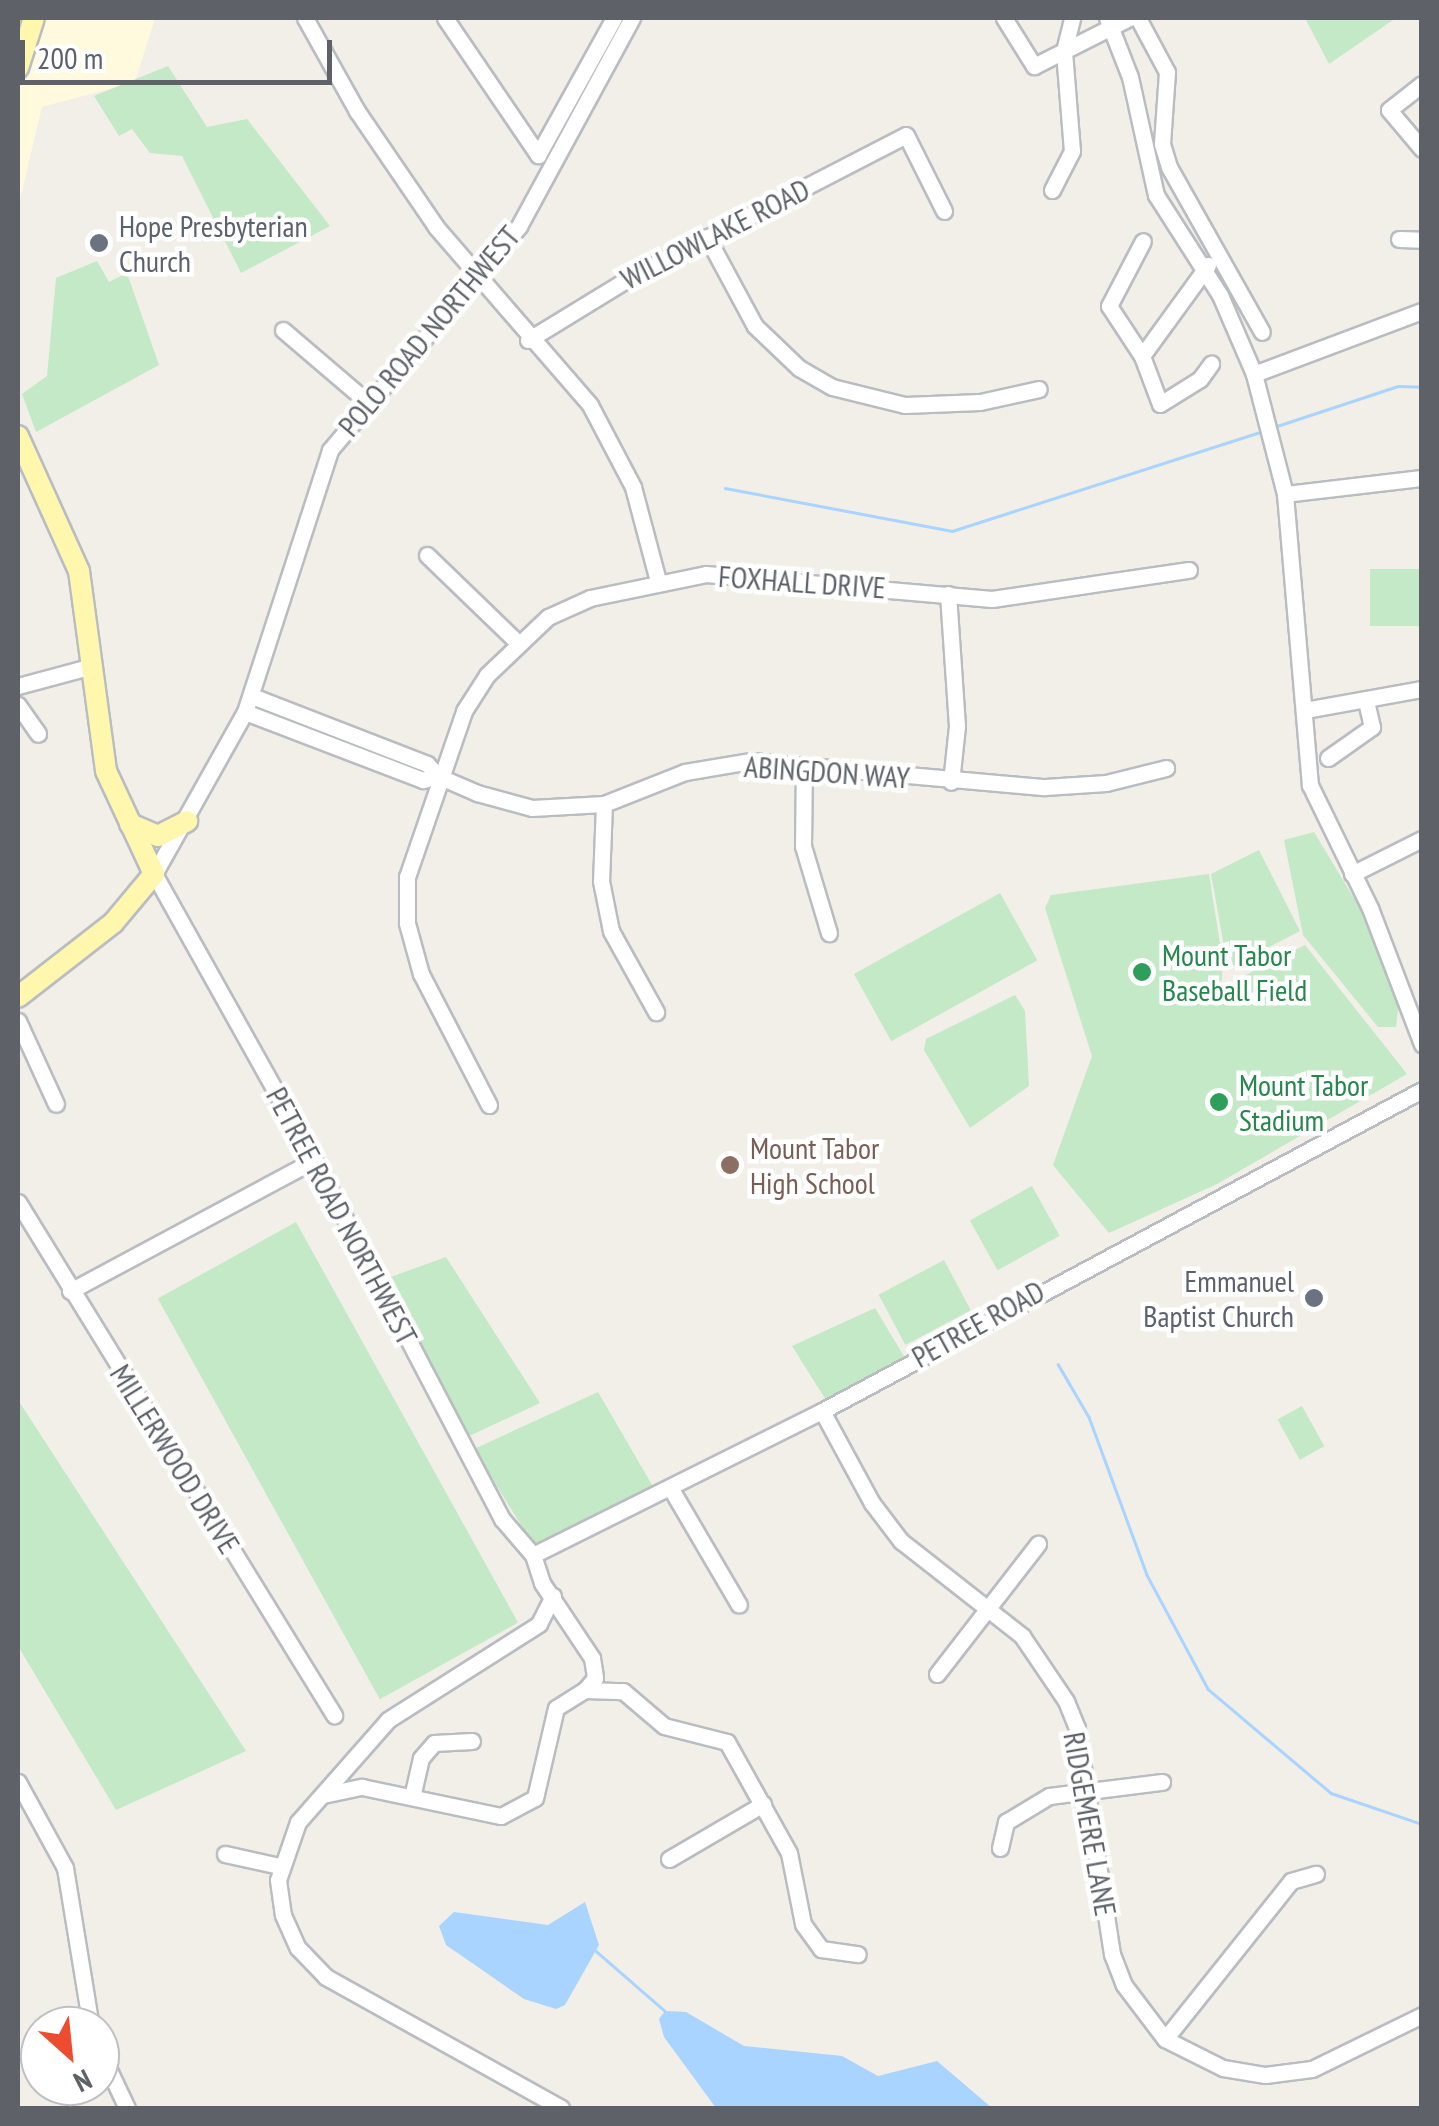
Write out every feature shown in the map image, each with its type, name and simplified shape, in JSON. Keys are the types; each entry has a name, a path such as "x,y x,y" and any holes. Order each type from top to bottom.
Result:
{"main road":[{"path":"18,68 34,18"},
{"path":"18,436 79,571 106,771 154,874 114,923 18,997"},
{"path":"128,822 158,836 188,820"}],"street":[{"path":"305,18 357,110 475,279 590,405 613,442 633,487 658,581"},
{"path":"445,18 538,155 556,164"},
{"path":"538,155 614,18"},
{"name":"POLO ROAD NORTHWEST","path":"154,874 188,820 252,696 315,484 366,401 519,226 632,18"},
{"path":"1004,18 1034,66 1064,52 1109,22 1129,18"},
{"path":"1052,190 1072,151 1064,52 1072,18"},
{"path":"1138,18 1167,72 1162,144 1169,167 1262,332"},
{"path":"1109,22 1156,195 1240,334 1254,374 1285,494 1310,785 1419,1021 1422,1044"},
{"path":"1422,84 1389,110 1422,149"},
{"name":"WILLOWLAKE ROAD","path":"528,340 708,237 906,135 944,211"},
{"path":"708,237 755,326 799,368 832,387 905,405 980,402 1040,389"},
{"path":"1143,240 1109,306 1142,356 1160,404 1179,396 1211,364"},
{"path":"1399,240 1422,240"},
{"path":"1142,356 1216,254"},
{"path":"1254,374 1422,312"},
{"path":"283,330 366,401"},
{"path":"1285,494 1422,478"},
{"path":"428,556 517,642"},
{"name":"FOXHALL DRIVE","path":"490,1105 421,974 408,923 407,876 438,776 464,711 517,642 590,598 658,581 764,576 992,599 1189,570"},
{"path":"948,594 957,726 951,782"},
{"path":"18,686 92,666"},
{"path":"1305,710 1422,690"},
{"name":"ABINGDON WAY","path":"252,696 427,764 438,776 532,808 604,804 686,772 751,761 951,782 1060,786 1166,768"},
{"path":"1328,758 1372,727 1366,700"},
{"path":"18,705 38,734"},
{"name":"ABINGDON WAY","path":"245,712 423,780 438,776"},
{"path":"804,765 804,846 830,933"},
{"path":"604,804 601,881 611,931 656,1012"},
{"path":"1352,874 1422,838"},
{"name":"PETREE ROAD NORTHWEST","path":"154,874 314,1160 502,1518 534,1555 552,1596 592,1658 595,1678 584,1690"},
{"path":"18,1021 56,1104"},
{"name":"PETREE ROAD","path":"534,1555 822,1411 1422,1090"},
{"path":"70,1290 314,1160"},
{"name":"MILLERWOOD DRIVE","path":"18,1202 334,1715"},
{"name":"RIDGEMERE LANE","path":"822,1411 872,1504 901,1541 1022,1636 1066,1701 1086,1791 1112,1954 1124,1984 1166,2039 1191,2057 1265,2075 1312,2070 1422,2015"},
{"path":"671,1489 739,1605"},
{"path":"937,1674 1038,1544"},
{"path":"552,1596 539,1624 388,1720 298,1822 279,1866 282,1915 298,1948 326,1977 560,2108"},
{"path":"322,1795 362,1788 390,1791 501,1816 535,1798 556,1708 584,1690 623,1690 664,1726 727,1742 789,1854 803,1924 820,1949 858,1954"},
{"path":"412,1797 421,1758 434,1744 472,1741"},
{"path":"18,1782 65,1868 88,2006"},
{"path":"1000,1848 1006,1822 1026,1807 1086,1791 1162,1782"},
{"path":"670,1858 764,1804"},
{"path":"225,1854 279,1866"},
{"path":"1166,2039 1291,1881 1316,1874"}],"shaded area":[{"path":"18,18 155,18 135,82 42,107 18,208"}],"green space":[{"path":"1305,18 1396,18 1329,64"},
{"path":"168,66 207,127 247,119 330,226 241,273 182,156 150,153 132,129 119,136 94,96"},
{"path":"97,261 109,282 127,273 159,365 36,432 22,394 47,376 56,278"},
{"path":"1370,569 1421,569 1421,626 1370,626"},
{"path":"1314,832 1358,905 1399,1001 1396,1027 1378,1027 1303,935 1284,840"},
{"path":"1259,850 1300,931 1228,968 1211,874"},
{"name":"Mount Tabor Stadium","path":"1209,874 1223,963 1221,986 1198,999 1305,945 1407,1074 1217,1184 1109,1233 1053,1165 1092,1056 1045,908 1051,895"},
{"path":"1000,893 1037,960 891,1041 854,974"},
{"path":"1015,995 1025,1011 1029,1086 970,1128 924,1050 926,1039"},
{"path":"1032,1186 1060,1236 998,1270 970,1220"},
{"path":"296,1222 518,1623 380,1699 158,1299"},
{"path":"446,1257 540,1403 467,1437 388,1278"},
{"path":"944,1260 971,1310 905,1345 879,1295"},
{"path":"875,1308 905,1358 826,1400 792,1346"},
{"path":"598,1392 655,1490 534,1546 474,1449"},
{"path":"18,1400 246,1751 116,1810 18,1646"},
{"path":"1302,1406 1324,1446 1300,1460 1278,1420"}],"water":[{"path":"585,1902 599,1945 565,2005 556,2009 524,1999 446,1945 439,1926 454,1912 548,1925"},
{"path":"665,2011 686,2012 744,2046 842,2056 878,2076 937,2061 992,2108 716,2108 664,2037 659,2019"}],"waterway":[{"path":"1277,426 1398,386 1422,387"},
{"path":"725,488 952,531 1260,432"},
{"path":"1058,1364 1089,1417 1147,1575 1208,1689 1331,1793 1422,1824"},
{"path":"596,1951 665,2011"}],"place":[{"name":"Hope Presbyterian Church","path":"99,243"},
{"name":"Mount Tabor Baseball Field","path":"1142,972"},
{"name":"Mount Tabor Stadium","path":"1219,1102"},
{"name":"Mount Tabor High School","path":"730,1165"},
{"name":"Emmanuel Baptist Church","path":"1314,1298"}]}
